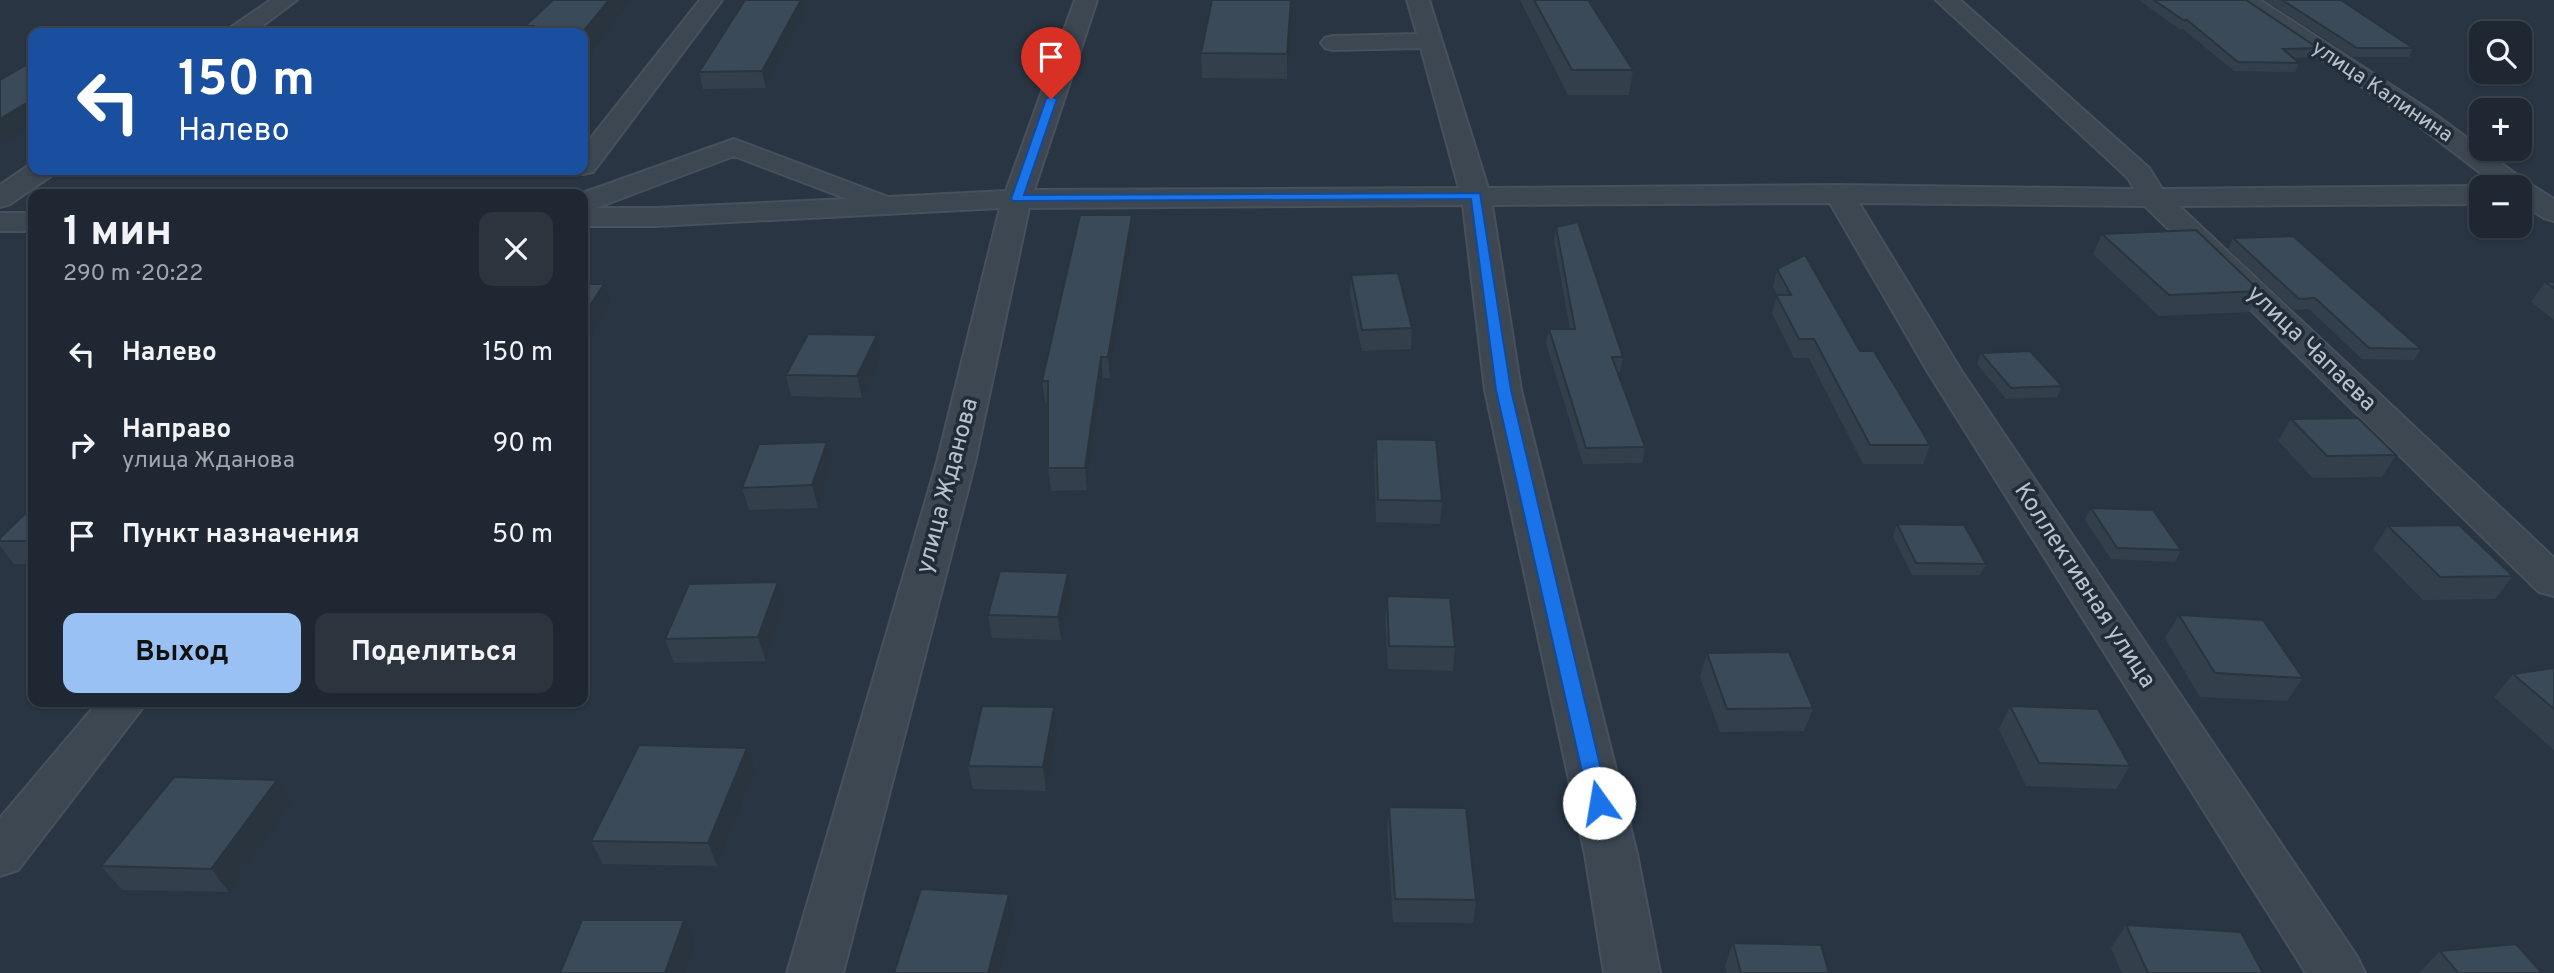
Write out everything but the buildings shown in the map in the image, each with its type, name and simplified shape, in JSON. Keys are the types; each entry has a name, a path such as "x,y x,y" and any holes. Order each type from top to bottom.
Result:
{"street":[{"path":"245,28 286,0"},
{"path":"588,159 711,0"},
{"name":"улица Жданова","path":"815,973 956,462 1017,199 1086,0"},
{"name":"улица Чапаева","path":"1947,0 2139,174 2153,198 2554,582"},
{"name":"улица Калинина","path":"2245,0 2423,117 2503,175"},
{"path":"1428,6 1431,41 1476,196 1503,390 1611,854 1632,973"},
{"path":"1333,43 1431,41"},
{"path":"588,201 734,147 891,206"},
{"path":"0,198 34,175"},
{"path":"565,189 576,175"},
{"path":"588,217 656,217 1017,199 1839,194 2153,198 2469,195"},
{"name":"Коллективная улица","path":"1839,194 1945,372 2337,973"},
{"name":"улица Калинина","path":"2532,196 2554,212"},
{"path":"0,222 28,222"},
{"path":"0,855 120,707"}],"route":[{"path":"1051,99 1017,199 1476,196 1503,390 1599,803"}]}
